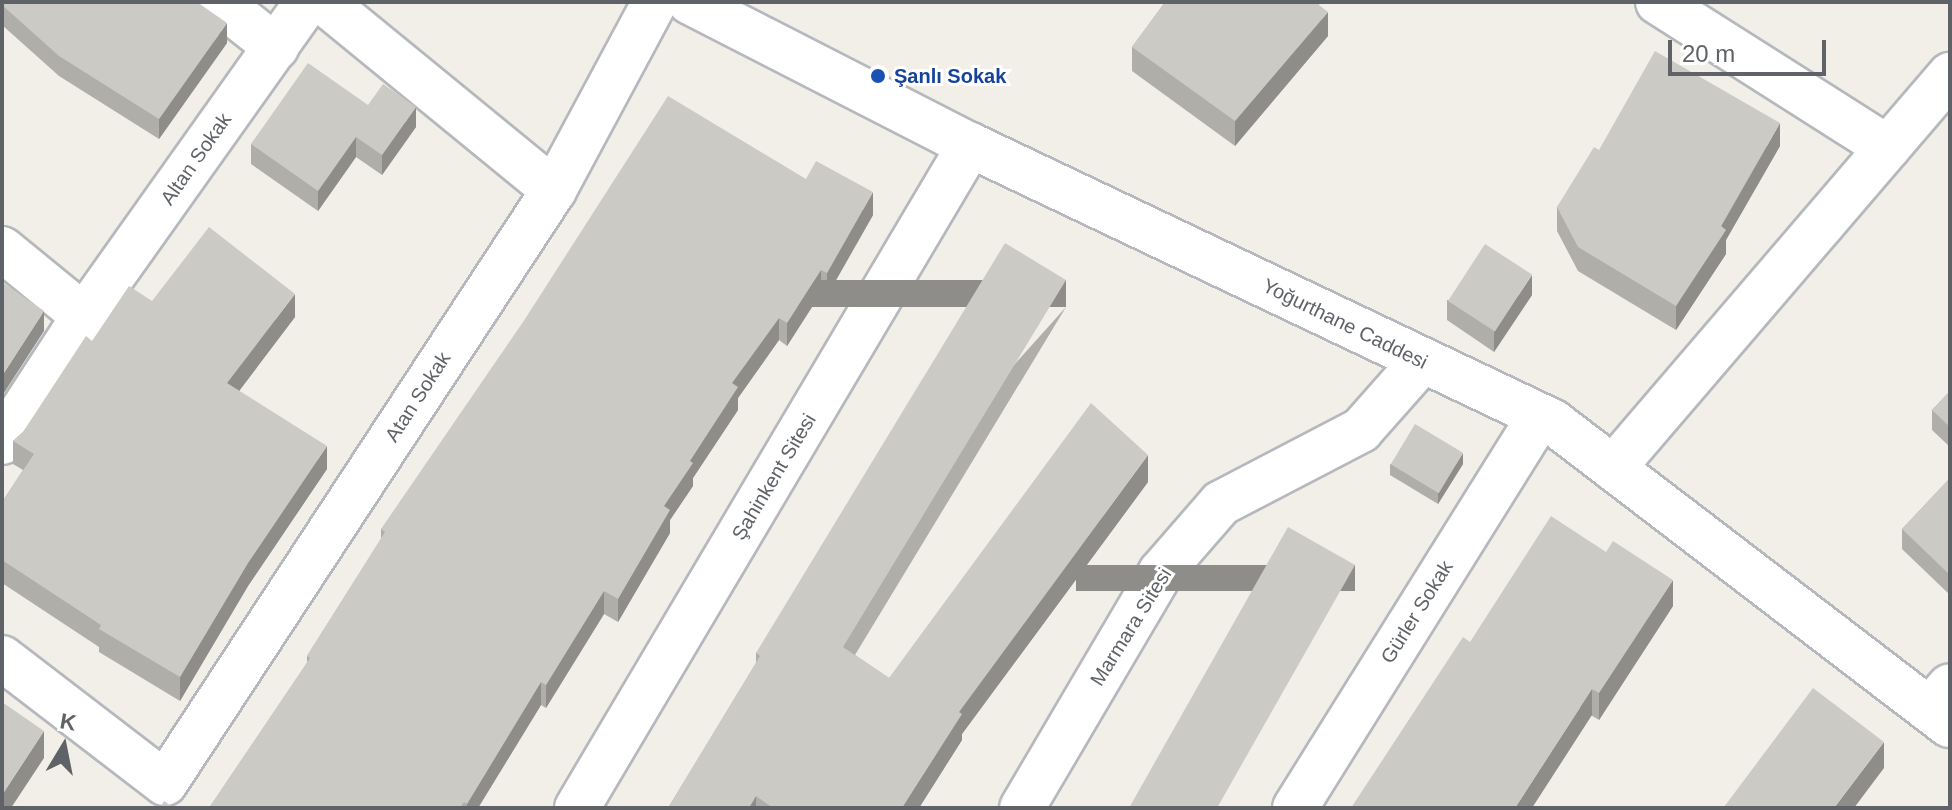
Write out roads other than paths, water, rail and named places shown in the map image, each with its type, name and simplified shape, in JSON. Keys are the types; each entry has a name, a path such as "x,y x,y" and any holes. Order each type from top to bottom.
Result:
{"street":[{"path":"219,2 276,47"},
{"name":"Altan Sokak","path":"2,442 84,316 307,2"},
{"path":"324,2 554,190"},
{"name":"Atan Sokak","path":"2,658 165,783 554,190 655,2"},
{"name":"Yoğurthane Caddesi","path":"690,2 970,145 1546,419 1943,707"},
{"path":"1658,2 1888,148"},
{"path":"1613,468 1950,75"},
{"name":"Şahinkent Sitesi","path":"577,808 970,145"},
{"path":"2,249 84,316"},
{"name":"Marmara Sitesi","path":"1022,808 1161,572 1221,503 1361,430 1422,361"},
{"name":"Gürler Sokak","path":"1295,808 1546,419"}],"place":[{"name":"Şanlı Sokak","path":"878,76"}]}
